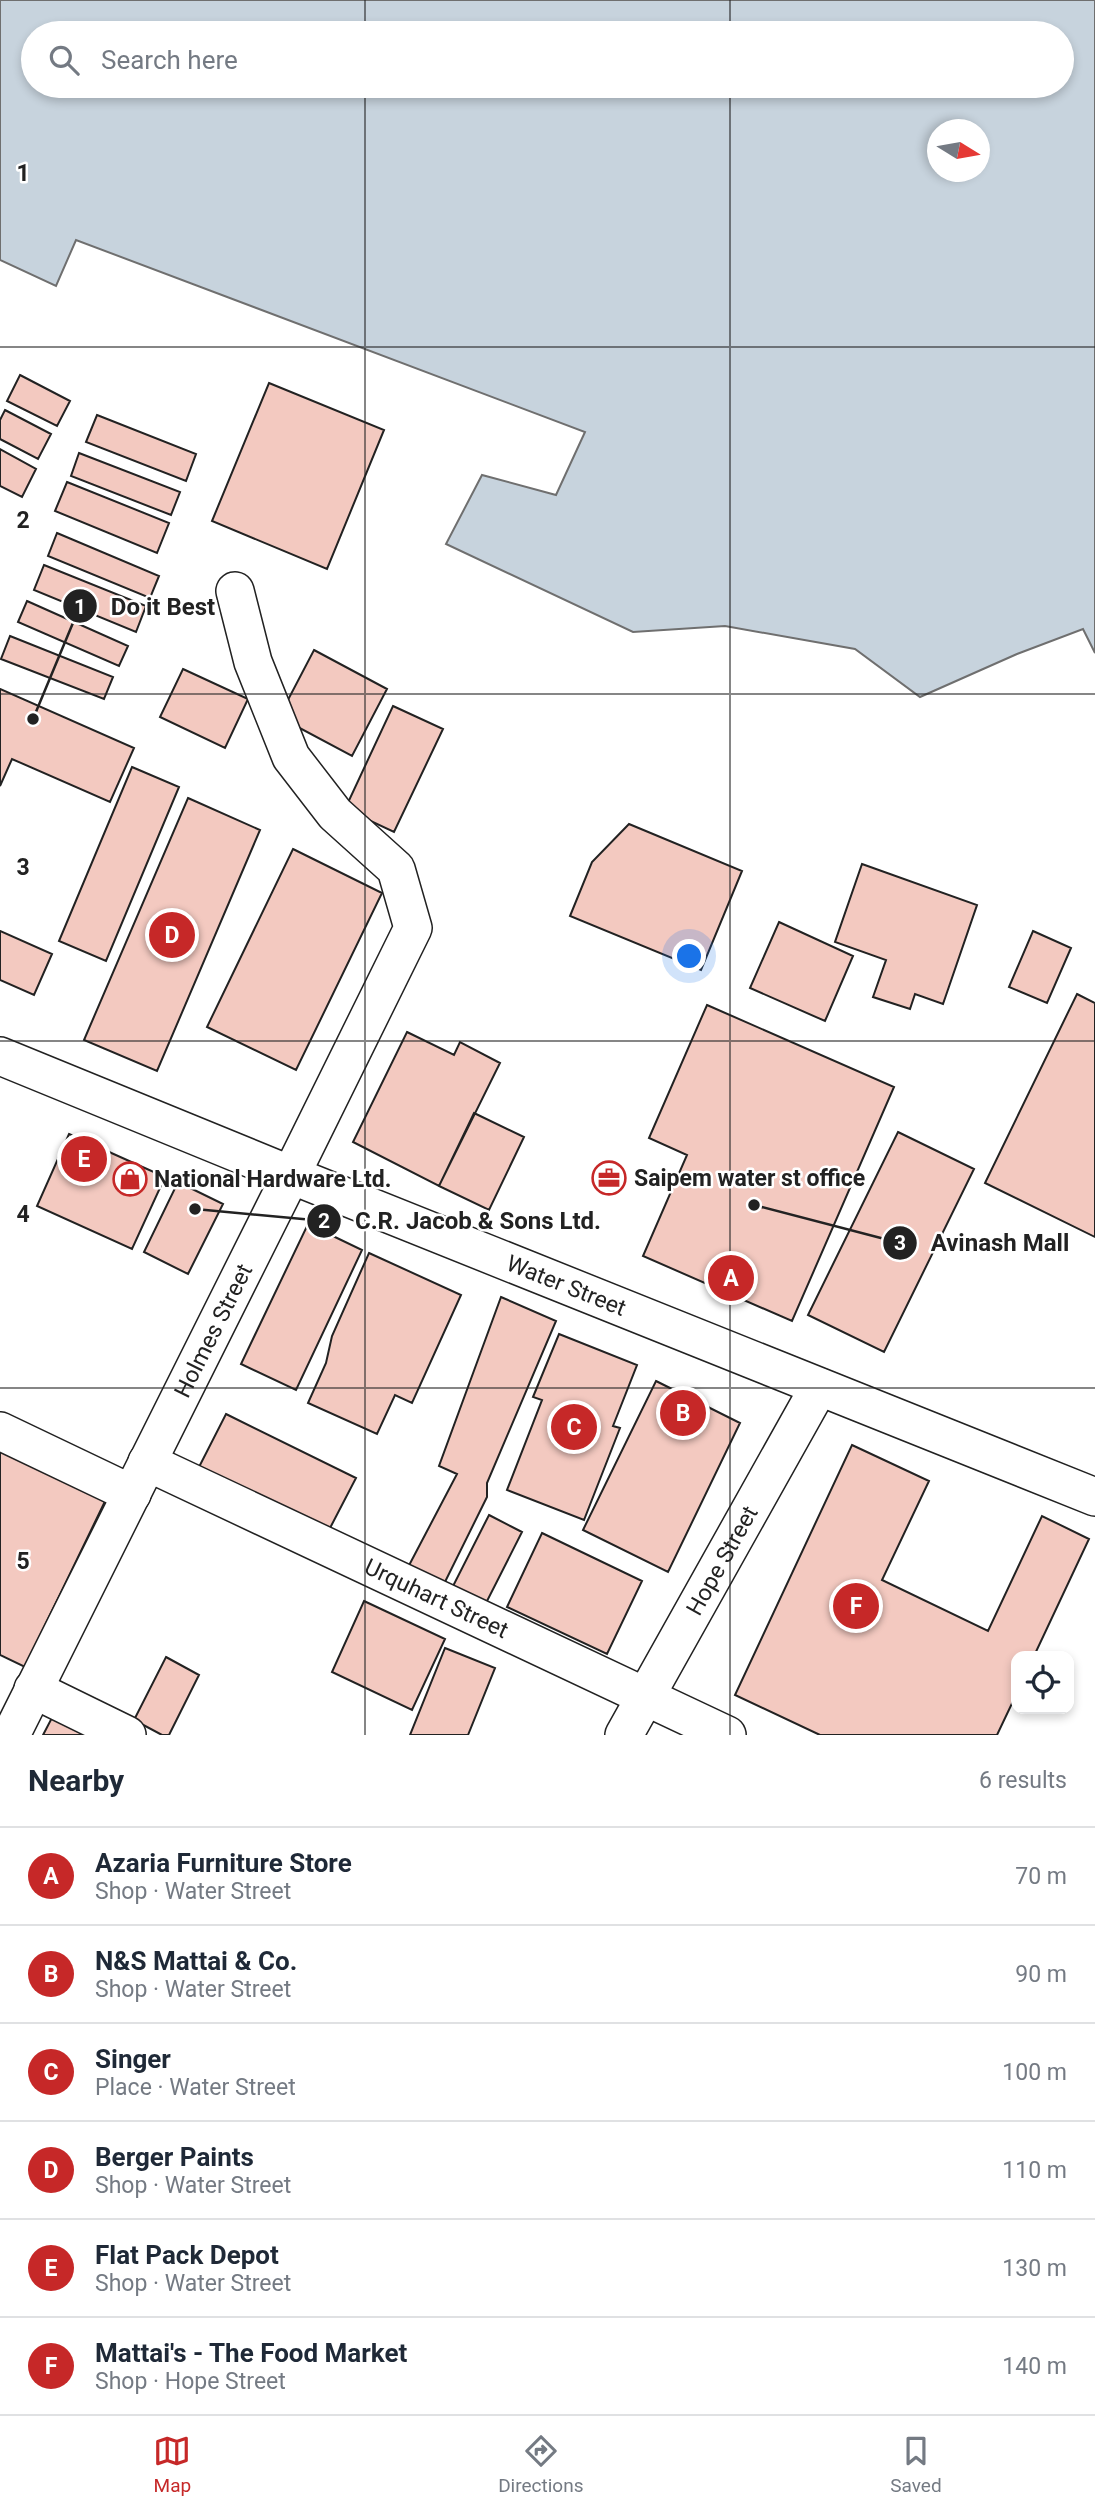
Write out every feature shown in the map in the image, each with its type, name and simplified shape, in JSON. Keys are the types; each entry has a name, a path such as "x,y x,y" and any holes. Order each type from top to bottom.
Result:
{"street":[{"name":"Holmes Street","path":"11,1735 413,928 396,869 335,814 291,757 253,662 235,591"},
{"name":"Water Street","path":"0,1056 1095,1497"},
{"name":"Hope Street","path":"624,1735 818,1387"},
{"name":"Urquhart Street","path":"0,1431 139,1478 727,1735"},
{"path":"33,1689 127,1735"}],"shaded area":[{"path":"0,0 1095,0 1095,653 1083,629 1017,654 920,697 855,649 725,626 633,632 446,544 482,475 556,495 585,432 76,240 56,286 0,260"}],"building":[{"path":"20,375 70,401 57,426 7,401"},
{"path":"269,383 384,430 327,569 212,521"},
{"path":"5,410 51,434 38,459 0,439 0,420"},
{"path":"97,415 196,454 186,481 86,442"},
{"path":"0,449 36,469 22,497 0,486"},
{"path":"79,453 180,492 171,515 71,476"},
{"path":"67,482 169,523 157,553 55,511"},
{"path":"57,533 159,576 150,598 48,556"},
{"path":"44,565 146,606 136,632 34,590"},
{"path":"27,601 128,646 119,666 18,622"},
{"path":"10,636 113,677 104,699 1,659"},
{"path":"314,650 387,689 352,756 279,717"},
{"path":"183,669 248,699 225,748 160,717"},
{"path":"0,689 134,748 110,802 12,759 0,786"},
{"path":"393,706 443,729 394,832 345,809"},
{"path":"132,767 179,787 106,961 59,941"},
{"path":"188,798 260,830 157,1071 84,1040"},
{"path":"629,824 742,871 701,970 570,916 592,862"},
{"path":"293,849 382,893 296,1070 207,1027"},
{"path":"862,864 977,905 943,1004 915,994 910,1009 873,997 886,960 835,942"},
{"path":"779,922 853,956 825,1021 750,988"},
{"path":"0,931 52,954 34,995 0,980"},
{"path":"1033,931 1071,948 1047,1003 1009,987"},
{"path":"1077,994 1095,1003 1095,1237 985,1183"},
{"path":"707,1005 894,1087 792,1321 643,1256 687,1155 649,1138"},
{"path":"407,1032 454,1055 460,1042 500,1063 439,1186 353,1142"},
{"path":"474,1113 524,1137 489,1210 439,1186"},
{"path":"898,1132 974,1169 884,1352 808,1315"},
{"path":"69,1134 165,1177 132,1249 37,1206"},
{"path":"178,1182 223,1204 188,1274 144,1252"},
{"path":"308,1224 362,1250 296,1390 241,1364"},
{"path":"369,1253 461,1295 412,1403 395,1395 377,1434 308,1403 326,1363 332,1336"},
{"path":"501,1297 556,1321 487,1483 487,1497 442,1588 405,1573 457,1474 439,1466"},
{"path":"559,1334 637,1365 613,1426 620,1428 584,1520 507,1490 542,1400 533,1397"},
{"path":"656,1381 740,1423 668,1572 583,1530"},
{"path":"226,1414 356,1478 329,1530 199,1467"},
{"path":"0,1439 109,1493 25,1667 0,1655"},
{"path":"852,1445 929,1481 882,1580 988,1631 1042,1516 1089,1539 1036,1651 1011,1651 1011,1706 997,1735 820,1735 735,1695"},
{"path":"489,1515 522,1532 482,1611 449,1594"},
{"path":"542,1533 642,1581 607,1654 507,1607"},
{"path":"364,1601 445,1639 412,1710 332,1672"},
{"path":"445,1648 495,1668 468,1735 410,1735"},
{"path":"166,1657 199,1675 169,1735 162,1735 134,1720"},
{"path":"56,1710 104,1735 43,1735"}],"place":[{"name":"Do it Best","path":"33,719"},
{"name":"Berger Paints","path":"172,935"},
{"name":"Flat Pack Depot","path":"84,1159"},
{"name":"Saipem water st office","path":"609,1178"},
{"name":"National Hardware Ltd.","path":"130,1179"},
{"name":"Avinash Mall","path":"754,1205"},
{"name":"C.R. Jacob & Sons Ltd.","path":"195,1209"},
{"name":"Azaria Furniture Store","path":"731,1278"},
{"name":"N&S Mattai & Co.","path":"683,1413"},
{"name":"Singer","path":"574,1427"},
{"name":"Mattai's - The Food Market","path":"856,1606"}]}
